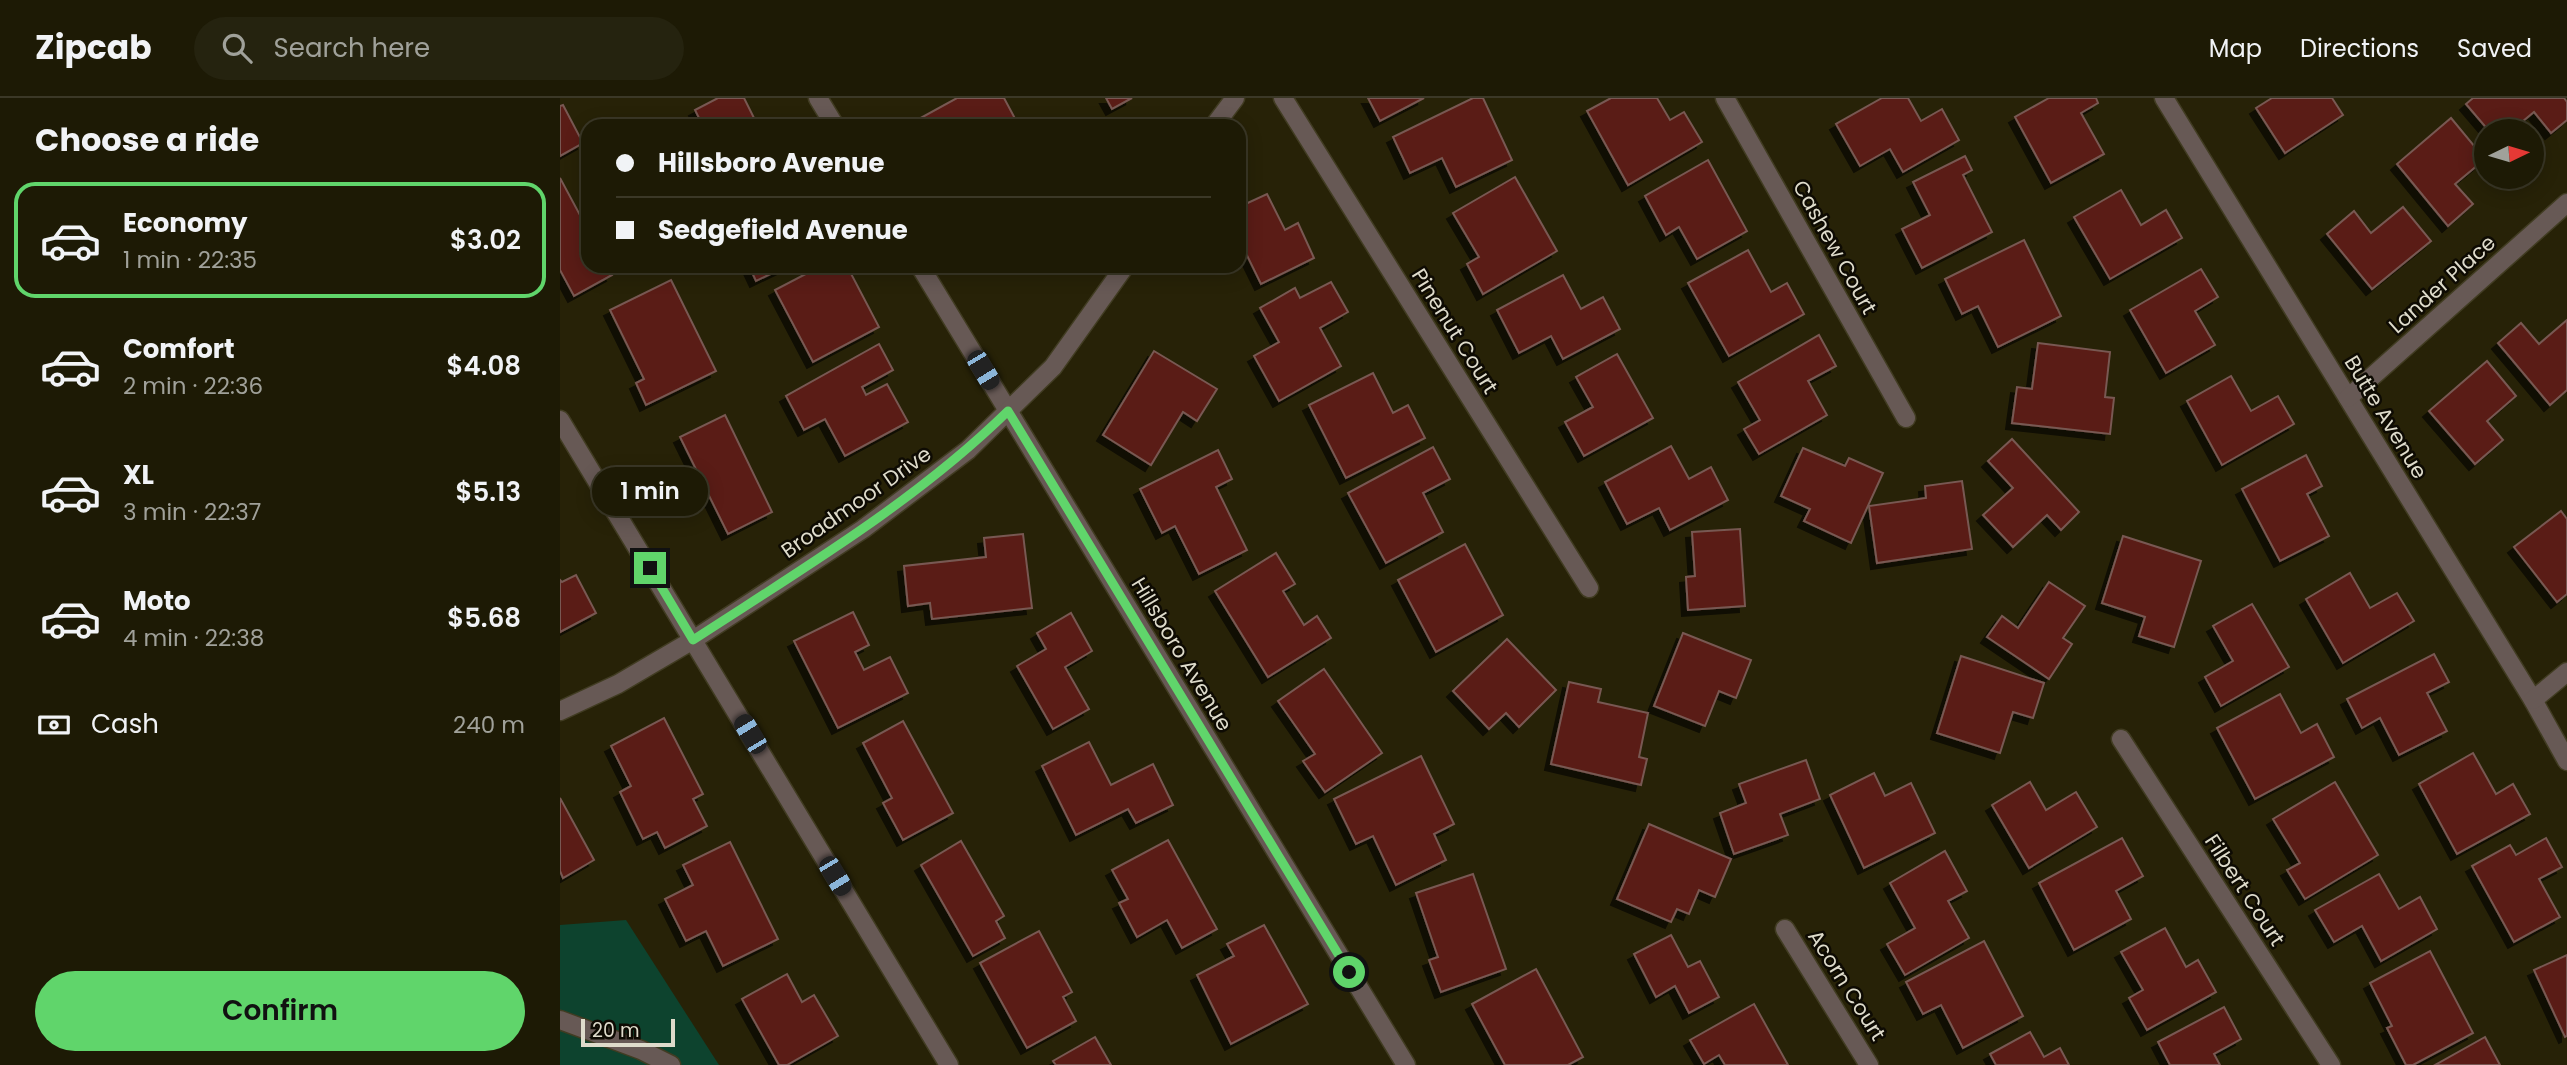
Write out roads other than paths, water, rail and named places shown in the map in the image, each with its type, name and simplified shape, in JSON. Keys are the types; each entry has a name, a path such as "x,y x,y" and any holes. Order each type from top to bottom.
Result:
{"street":[{"path":"818,98 831,119"},
{"path":"1219,119 1235,98"},
{"name":"Pinenut Court","path":"1283,98 1589,587"},
{"name":"Cashew Court","path":"1725,98 1906,418"},
{"name":"Butte Avenue","path":"2164,98 2533,700 2567,761"},
{"name":"Lander Place","path":"2348,398 2567,203"},
{"name":"Hillsboro Avenue","path":"924,273 1406,1065"},
{"name":"Broadmoor Drive","path":"560,711 618,684 693,640 863,529 968,450 1053,367 1120,273"},
{"path":"560,420 949,1065"},
{"path":"2533,700 2567,672"},
{"name":"Filbert Court","path":"2121,739 2331,1065"},
{"name":"Acorn Court","path":"1785,929 1869,1065"},
{"path":"560,1020 641,1050 671,1065"}]}
